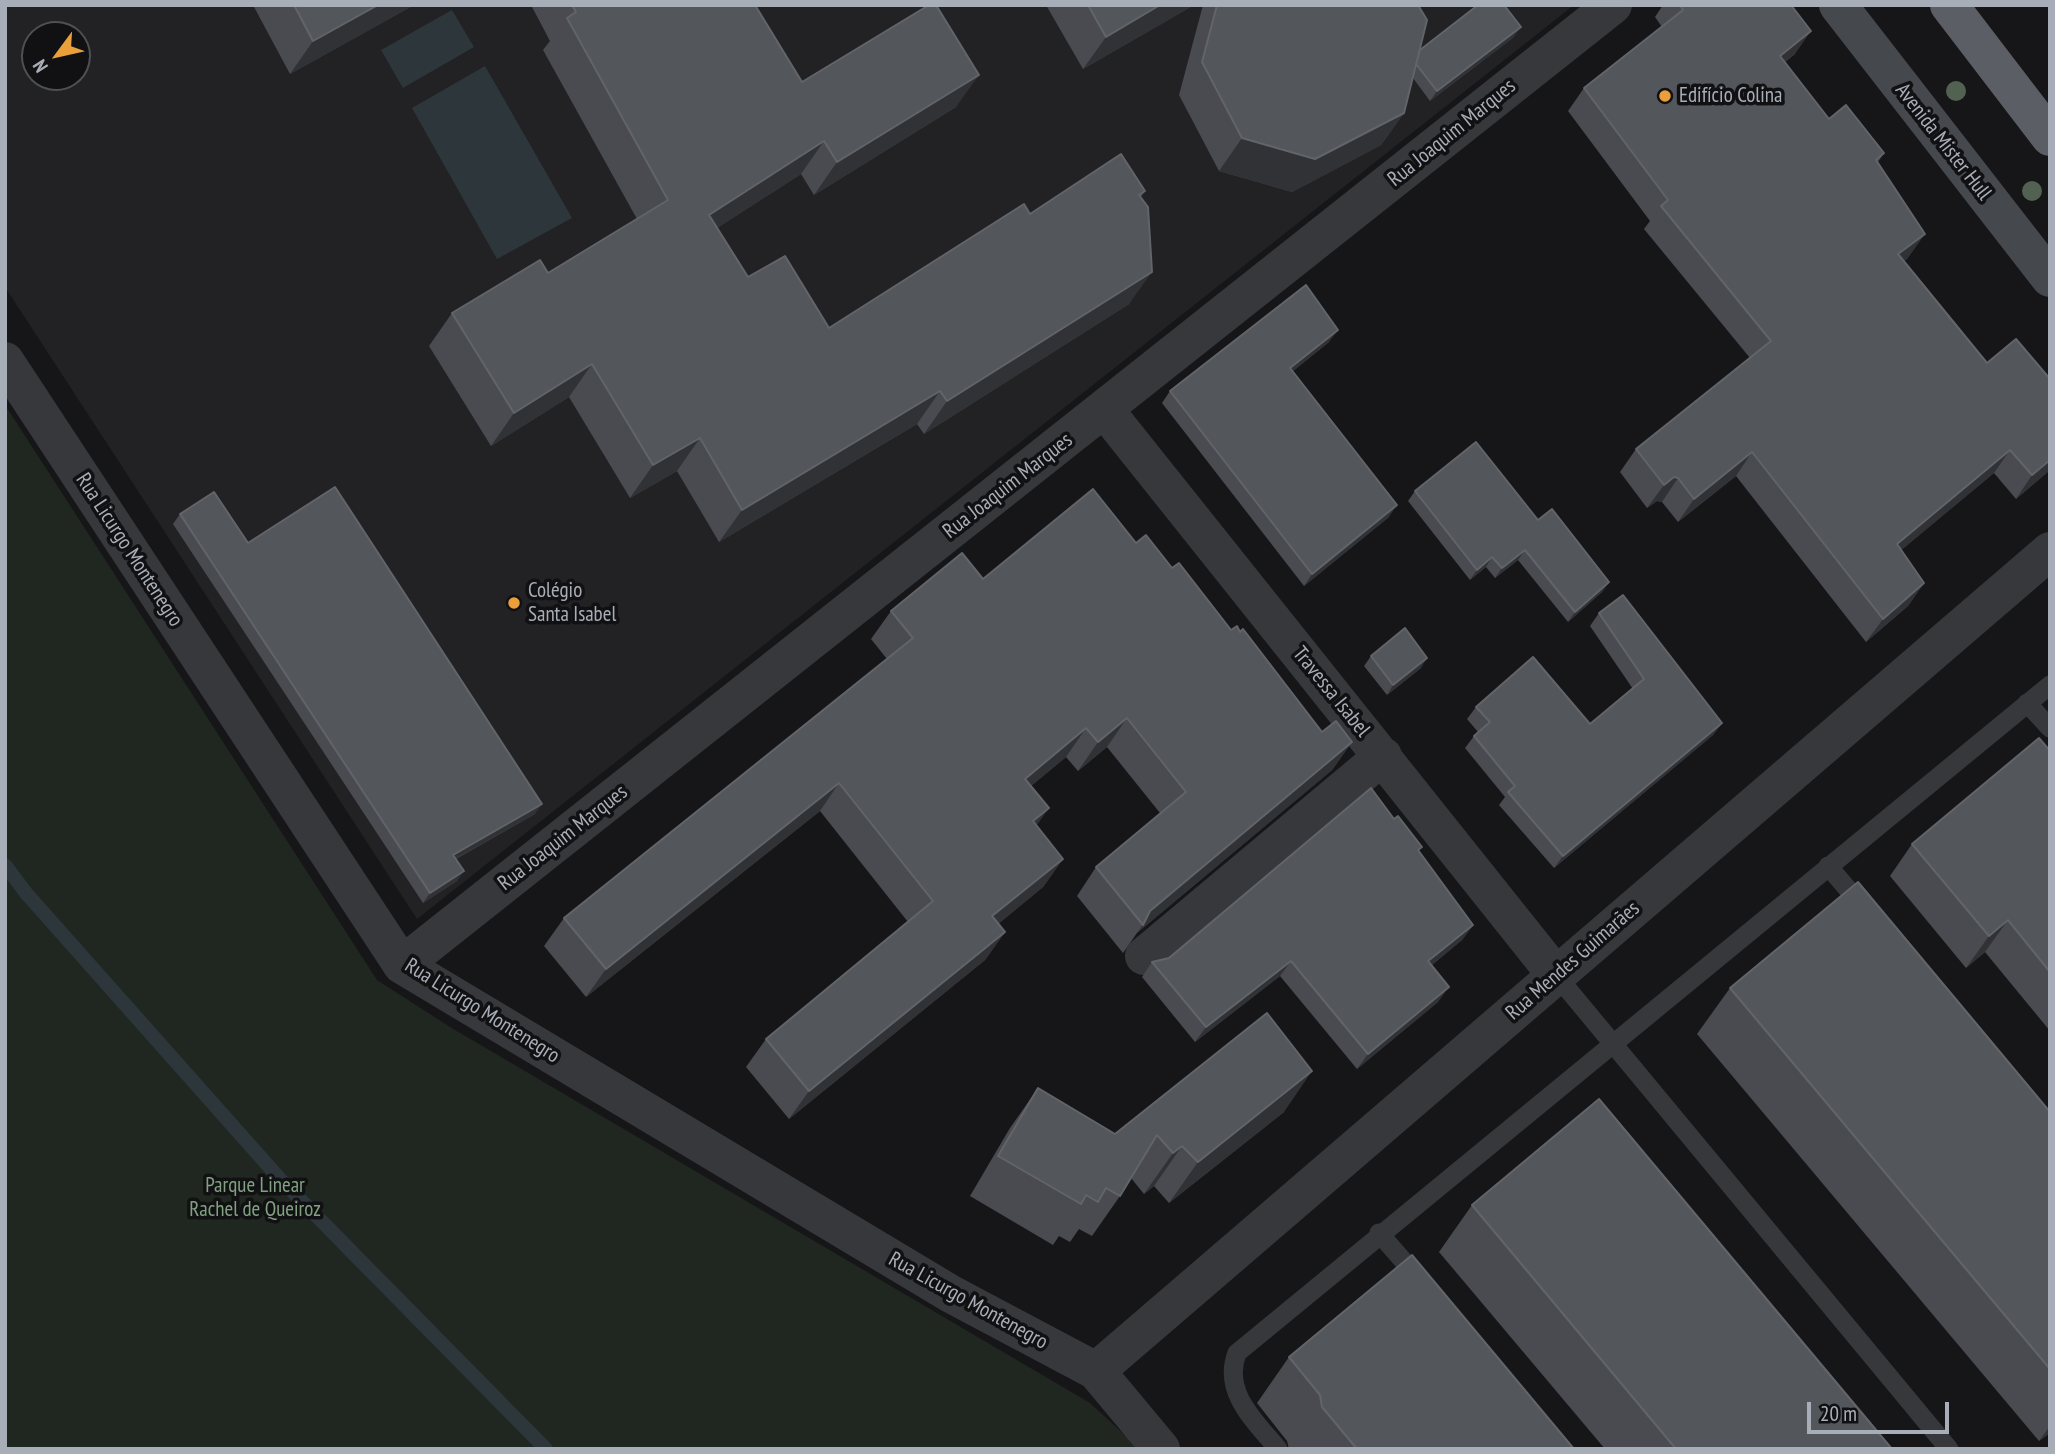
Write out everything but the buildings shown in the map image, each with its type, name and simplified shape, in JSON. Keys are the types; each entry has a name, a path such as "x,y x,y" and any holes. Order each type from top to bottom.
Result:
{"highway":[{"path":"1948,5 2050,137"}],"main road":[{"name":"Avenida Mister Hull","path":"1838,5 2050,278"}],"street":[{"name":"Rua Joaquim Marques","path":"402,965 1613,5"},
{"name":"Rua Licurgo Montenegro","path":"5,361 402,965 951,1294 1096,1371 1161,1449"},
{"name":"Travessa Isabel","path":"1105,410 1556,975"},
{"name":"Rua Mendes Guimarães","path":"1096,1371 2050,551"},
{"path":"1144,956 1383,756"}],"lane":[{"path":"1278,1449 1244,1408 1232,1382 1231,1367 1237,1353 1379,1233 2050,685"},
{"path":"2027,703 2050,728"},
{"path":"1828,866 1872,919"},
{"path":"1556,975 1949,1449"},
{"path":"1379,1233 1433,1295"}],"shaded area":[{"name":"Colégio Santa Isabel","path":"5,5 1574,5 417,919 5,287"},
{"path":"452,10 474,47 403,88 381,50"},
{"path":"485,66 572,218 497,259 412,108"}],"green space":[{"name":"Parque Linear Rachel de Queiroz","path":"5,405 377,980 450,1027 1090,1403 1140,1449 5,1449"}],"waterway":[{"path":"5,865 26,893 280,1179 546,1449"}],"place":[{"name":"Edifício Colina","path":"1665,96"},
{"name":"Colégio Santa Isabel","path":"514,603"}]}
